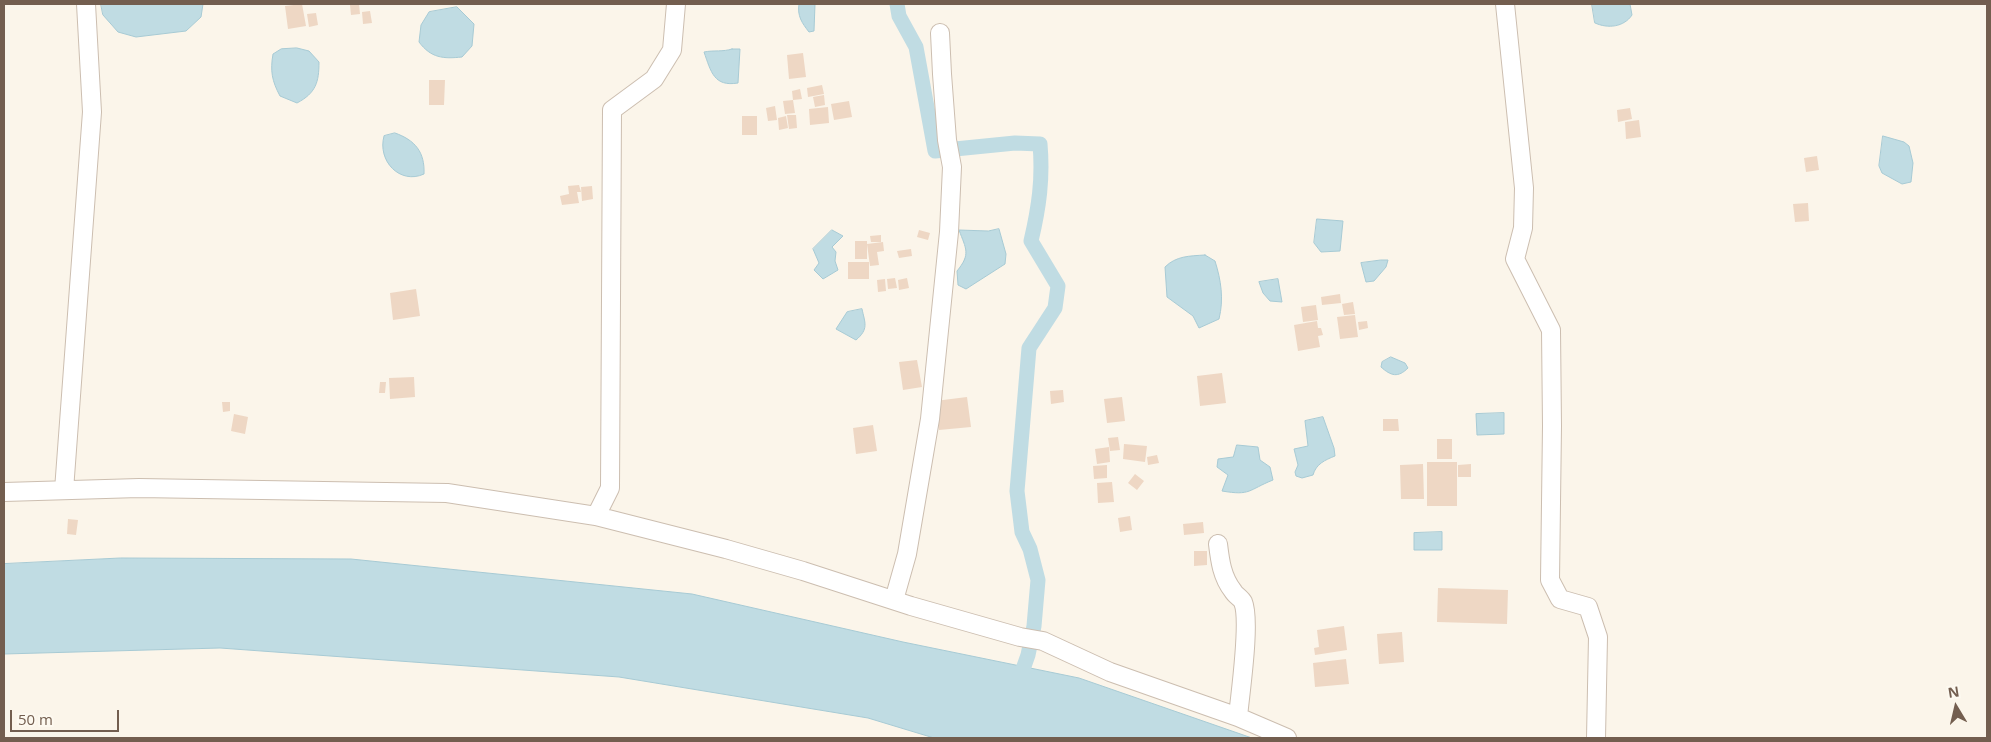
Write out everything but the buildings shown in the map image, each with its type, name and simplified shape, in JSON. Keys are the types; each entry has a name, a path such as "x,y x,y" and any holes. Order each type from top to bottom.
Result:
{"street":[{"path":"64,490 92,112 86,4"},
{"path":"596,516 610,488 612,110 654,79 672,50 676,4"},
{"path":"1506,4 1524,188 1523,228 1515,258 1551,330 1550,580 1560,599 1588,607 1598,637 1596,738"},
{"path":"894,600 907,554 930,419 949,232 952,167 942,74 940,33"},
{"path":"4,492 139,488 447,492 596,516 726,548 1020,637 1043,641 1110,672 1238,717 1287,738"},
{"path":"1218,544 1224,578 1243,602 1246,617 1238,717"}],"water":[{"path":"101,4 203,4 201,17 186,31 136,37 118,32 103,15"},
{"path":"799,4 815,4 814,31 809,32 802,22 799,16"},
{"path":"1592,4 1630,4 1632,15 1625,22 1615,26 1600,25 1595,23"},
{"path":"457,7 474,24 472,46 462,57 449,58 433,54 419,42 421,25 429,12"},
{"path":"297,48 309,51 319,62 315,86 308,95 297,103 280,96 273,81 272,66 273,54 281,49"},
{"path":"740,49 738,83 730,84 724,83 715,76 704,52"},
{"path":"395,133 408,139 421,153 424,174 415,177 407,176 399,173 387,162 384,154 384,136"},
{"path":"1883,136 1904,142 1909,146 1913,163 1911,182 1902,184 1882,173 1879,166"},
{"path":"1317,219 1343,221 1340,251 1321,252 1314,243"},
{"path":"999,229 1006,254 1005,264 966,289 958,285 957,271 966,256 964,242 959,230 988,231"},
{"path":"832,230 843,236 832,247 836,252 835,261 838,270 823,279 814,270 819,263 813,249"},
{"path":"1205,255 1215,261 1222,297 1219,319 1199,328 1193,316 1167,297 1165,267 1169,263 1188,256"},
{"path":"1388,260 1386,267 1374,281 1366,282 1361,263"},
{"path":"1278,279 1282,302 1270,301 1263,293 1259,282"},
{"path":"862,309 865,326 863,332 856,340 836,329 847,312"},
{"path":"1391,357 1405,363 1408,368 1401,373 1391,374 1381,367 1382,362"},
{"path":"1504,413 1504,434 1477,435 1476,414"},
{"path":"1323,417 1335,456 1319,465 1313,475 1302,478 1296,476 1295,472 1298,465 1294,449 1308,446 1305,421"},
{"path":"1237,445 1258,447 1260,460 1270,467 1273,480 1244,492 1222,491 1228,475 1217,467 1218,459 1233,457"},
{"path":"1442,532 1442,550 1414,550 1414,533"},
{"path":"121,558 351,559 692,594 903,642 1079,678 1252,738 934,738 868,718 619,677 220,648 4,654 4,564"}],"waterway":[{"path":"897,4 899,16 916,47 935,151 1015,143 1040,144 1040,193 1031,241 1058,286 1055,308 1029,348 1017,491 1022,532 1030,549 1038,580 1034,626 1028,655 1017,686"}]}
